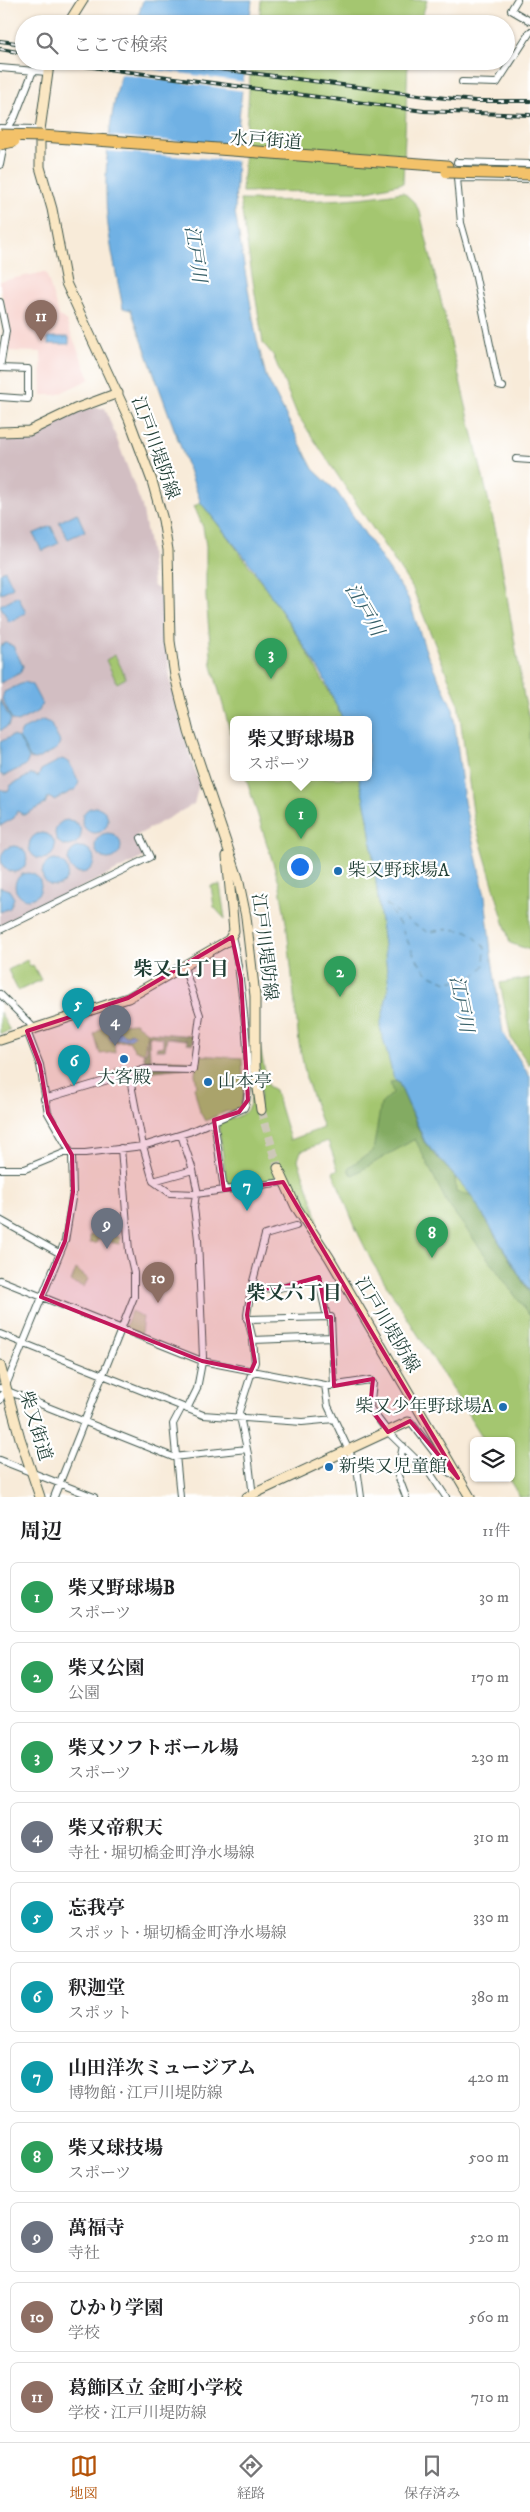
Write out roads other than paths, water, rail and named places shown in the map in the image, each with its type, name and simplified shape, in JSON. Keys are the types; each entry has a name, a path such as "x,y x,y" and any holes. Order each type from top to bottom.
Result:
{"highway":[{"name":"水戸街道","path":"2,130 64,140 427,168 530,169"},
{"name":"水戸街道","path":"1,146 14,141 39,136"},
{"name":"水戸街道","path":"450,167 530,174"}],"main road":[{"path":"74,15 83,0"},
{"name":"江戸川堤防線","path":"48,70 39,156 41,172 54,217 62,266 74,302 118,393 148,467 161,513 168,550 170,634 175,676 189,732 241,890 250,942 256,1010 255,1067 261,1110"},
{"path":"0,432 29,431 75,409 118,393"},
{"name":"江戸川堤防線","path":"228,849 232,937"},
{"path":"0,1040 116,1003 184,967 232,937"},
{"name":"江戸川堤防線","path":"278,1168 283,1182 470,1497"},
{"name":"柴又街道","path":"0,1365 4,1388 40,1497"},
{"path":"251,1496 408,1422"}],"street":[{"path":"518,0 511,10 530,21"},
{"path":"515,55 530,32"},
{"path":"0,68 15,69"},
{"path":"22,70 38,70"},
{"path":"462,82 497,82 505,70"},
{"path":"0,165 2,130 15,117 33,71"},
{"path":"450,167 530,164"},
{"path":"503,387 499,386 475,273 461,223 457,178 530,179"},
{"path":"0,302 6,331 0,368 28,369 28,399 0,398"},
{"path":"516,460 530,460"},
{"path":"0,930 150,857 140,838"},
{"path":"0,1169 25,1170 54,1156 71,1152 142,1146 181,1135 214,1120 239,1112 244,1108 248,1100 248,1055 241,979 232,937"},
{"path":"44,1099 146,1069 193,1070 200,1015 184,967"},
{"path":"0,994 31,1030 48,1113 71,1152 73,1192 65,1241 0,1400"},
{"path":"129,1074 142,1146 153,1181 170,1193 197,1194 221,1192 283,1182"},
{"path":"214,1120 224,1190"},
{"path":"180,1497 173,1424 197,1389 202,1361 198,1239 194,1208 197,1194 193,1170 181,1135"},
{"path":"54,1497 132,1304 134,1273 129,1250 121,1148"},
{"path":"153,1181 193,1170"},
{"path":"0,1220 59,1253"},
{"path":"251,1496 247,1449 239,1416 255,1362 253,1340 247,1319 251,1289 265,1235 296,1226"},
{"path":"251,1289 280,1288 318,1278 327,1317"},
{"path":"0,1280 202,1361 325,1385 334,1386 370,1380 372,1383 370,1408 388,1432 430,1473 446,1497"},
{"path":"247,1319 331,1317 334,1386"},
{"path":"0,1334 204,1415 302,1422 334,1419"},
{"path":"253,1340 332,1337"},
{"path":"325,1385 327,1401 357,1468 360,1497"},
{"path":"4,1388 84,1422 177,1457 247,1449"},
{"path":"408,1422 410,1421 434,1449 450,1473 458,1478"},
{"path":"403,1446 397,1473 404,1496"},
{"path":"0,1460 94,1497"}],"water":[{"path":"143,0 252,0 250,15 139,15"},
{"name":"江戸川","path":"122,70 244,70 238,128 235,212 256,336 266,376 313,469 337,492 408,598 427,654 453,709 464,802 485,896 503,1033 530,1077 530,1292 471,1195 425,1142 398,1081 394,1079 380,1027 389,986 368,818 360,781 372,781 372,716 341,716 323,676 294,630 250,564 201,503 131,310 123,308 106,208 107,161 116,93"},
{"path":"48,337 69,337 69,344 48,344"},
{"path":"77,513 85,531 68,539 59,522"},
{"path":"51,526 59,543 42,551 33,534"},
{"path":"5,570 13,587 0,594 0,573"},
{"path":"18,596 26,613 9,622 0,605"},
{"path":"6,643 13,646 23,666 20,673 0,683 0,646"},
{"path":"25,682 32,685 42,704 39,711 17,722 12,720 2,699 4,692"},
{"path":"0,700 11,720 8,726 0,731"},
{"path":"43,720 50,723 60,742 57,749 35,760 30,758 19,737 22,730"},
{"path":"12,736 19,738 29,758 26,765 4,776 0,774 0,742"},
{"path":"62,759 69,762 79,782 76,789 54,800 48,797 45,804 24,815 17,811 14,818 0,826 0,789 8,792 11,785 32,774 38,777 41,770"},
{"path":"95,807 104,811 108,820 104,829 95,833 86,829 82,820 86,811"},
{"path":"68,820 77,824 81,833 77,842 68,846 59,842 55,833 59,824"},
{"path":"42,833 51,837 55,846 51,855 42,859 33,855 29,846 33,837"},
{"path":"108,833 117,837 121,846 117,855 108,859 99,855 95,846 99,837"},
{"path":"14,846 23,850 27,859 23,868 14,872 5,868 1,859 5,850"},
{"path":"81,847 90,851 94,860 90,869 81,873 72,869 68,860 72,851"},
{"path":"55,860 64,864 68,873 64,882 55,886 46,882 42,873 46,864"},
{"path":"28,873 37,877 41,886 37,895 28,899 19,895 15,886 19,877"},
{"path":"0,887 9,890 14,898 10,908 0,912"},
{"path":"118,1030 125,1035 129,1035 130,1032 135,1035 130,1039 111,1040 109,1035 115,1034"}],"tunnel":[{"path":"261,1110 278,1168"}],"railway":[{"path":"0,41 15,43"},
{"path":"0,49 15,52"},
{"path":"115,70 424,111 530,115"},
{"path":"228,70 426,96 475,101 530,101"}],"place":[{"name":"葛飾区立 金町小学校","path":"41,341"},
{"name":"柴又ソフトボール場","path":"271,679"},
{"name":"柴又野球場B","path":"301,839"},
{"name":"柴又野球場A","path":"338,871"},
{"name":"柴又公園","path":"340,997"},
{"name":"忘我亭","path":"78,1029"},
{"name":"柴又帝釈天","path":"115,1046"},
{"name":"大客殿","path":"124,1059"},
{"name":"山本亭","path":"208,1082"},
{"name":"釈迦堂","path":"74,1086"},
{"name":"山田洋次ミュージアム","path":"247,1211"},
{"name":"萬福寺","path":"107,1249"},
{"name":"柴又球技場","path":"432,1258"},
{"name":"ひかり学園","path":"158,1303"},
{"name":"柴又少年野球場A","path":"503,1407"},
{"name":"新柴又児童館","path":"329,1467"}],"district":[{"name":"柴又七丁目","path":"181,969"},
{"name":"柴又六丁目","path":"294,1293"}]}
